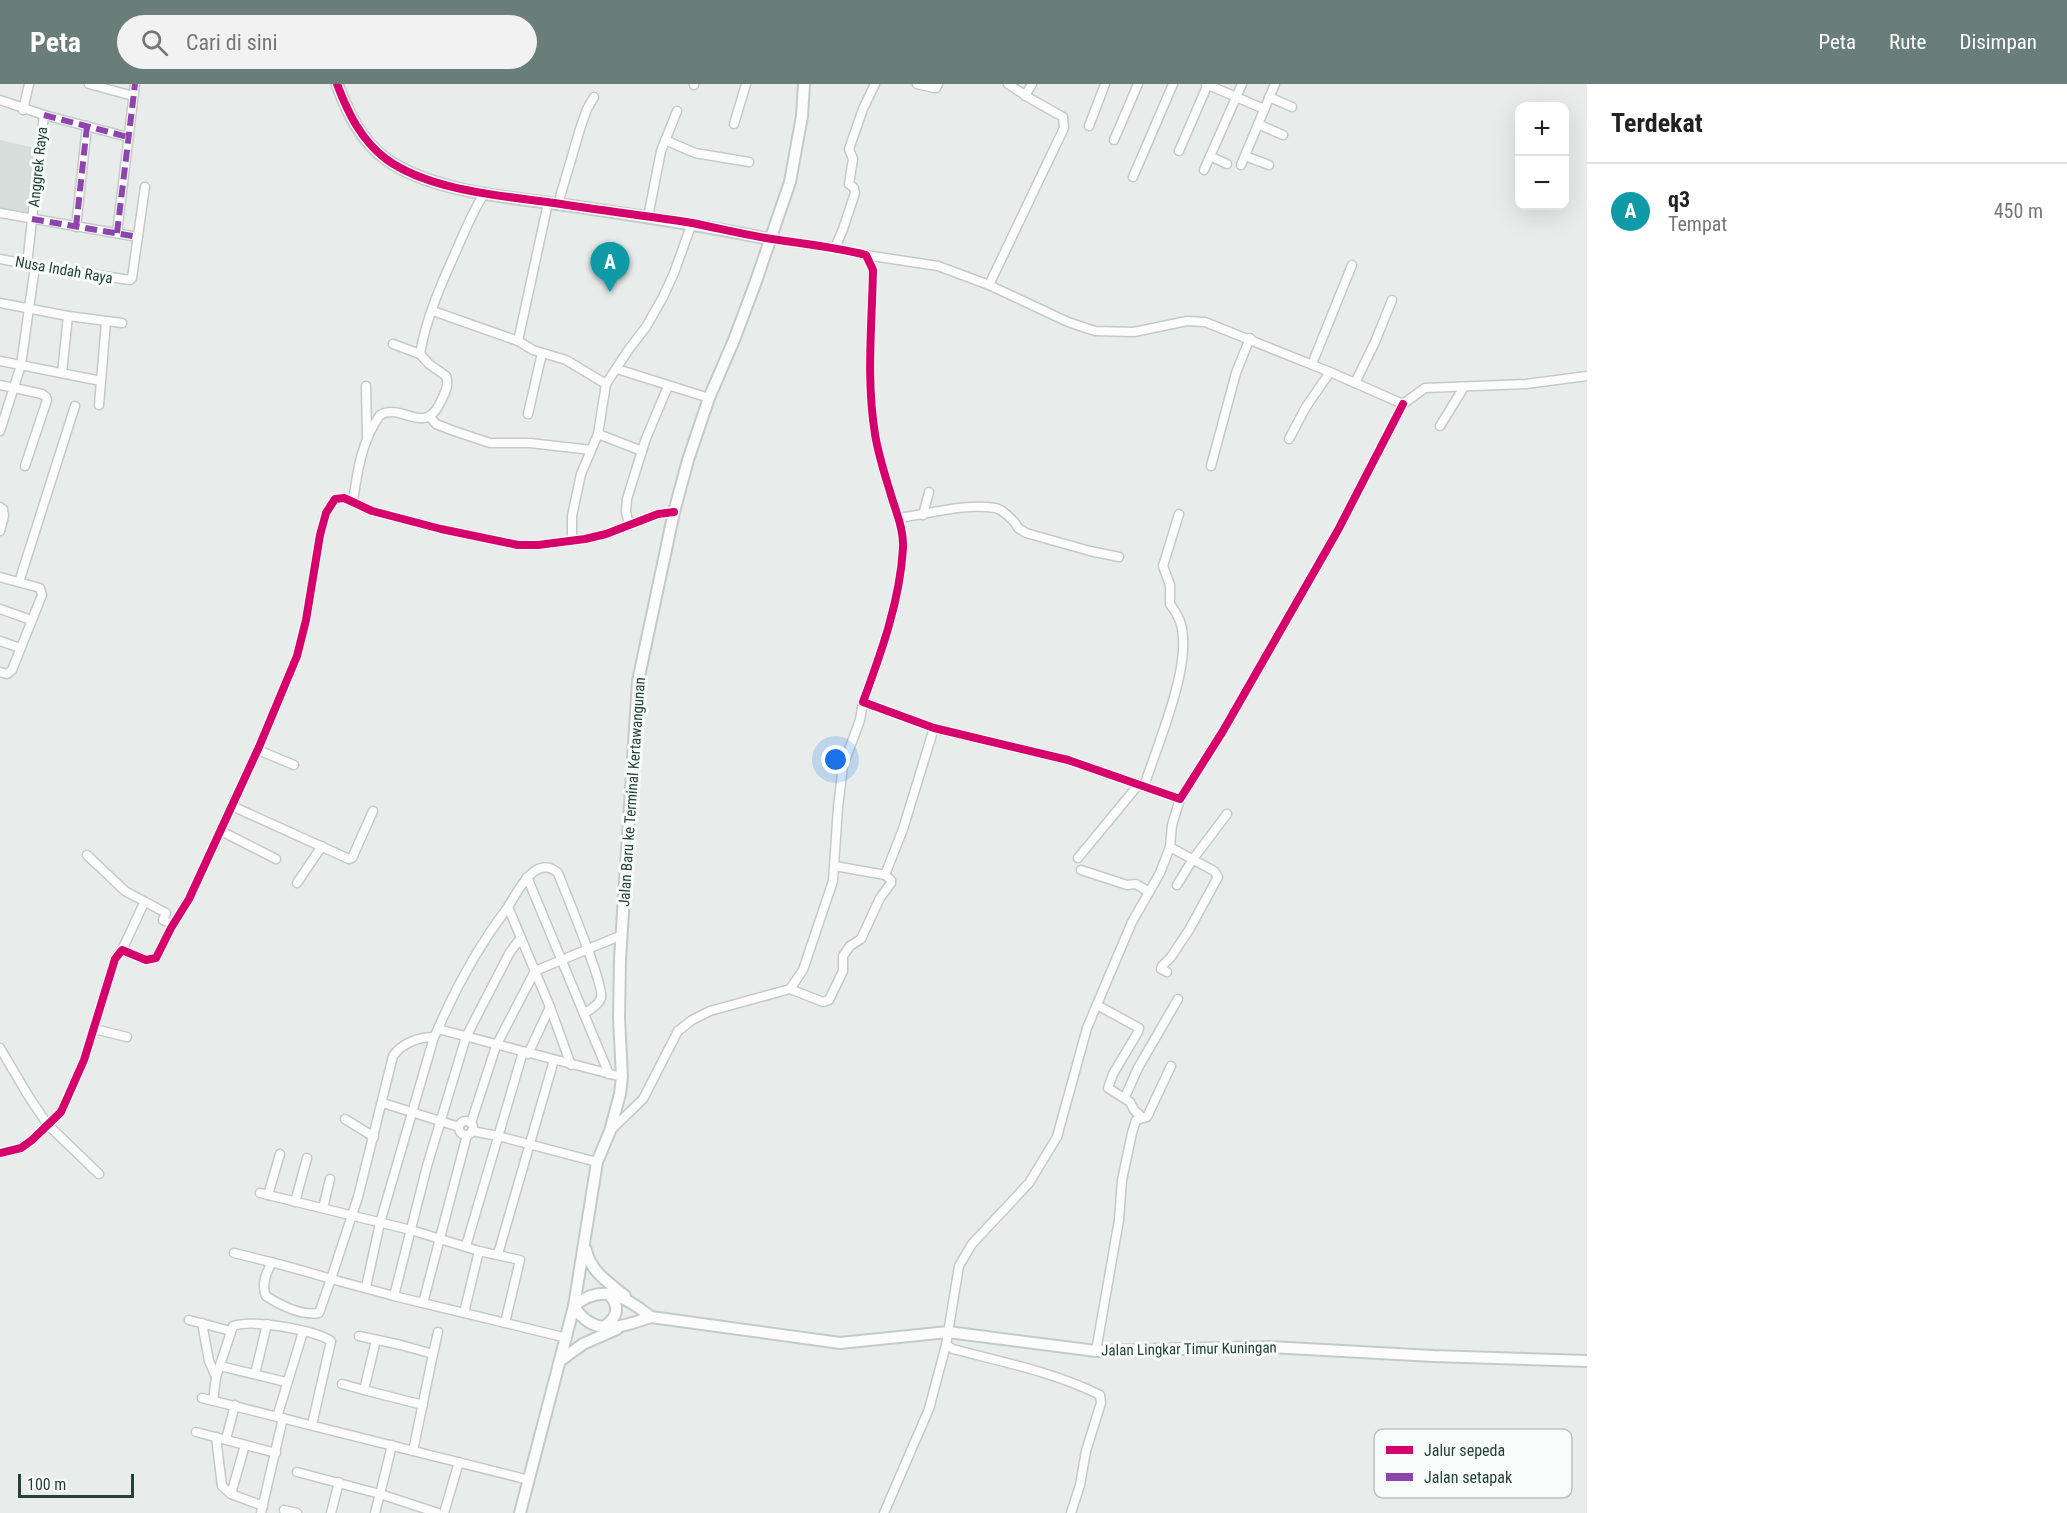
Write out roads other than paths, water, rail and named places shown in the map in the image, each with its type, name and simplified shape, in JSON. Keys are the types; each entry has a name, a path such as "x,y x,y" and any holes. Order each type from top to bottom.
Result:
{"main road":[{"path":"337,84 346,109 373,148 387,160 439,183 484,194 648,217 770,239"},
{"name":"Jalan Baru ke Terminal Kertawangunan","path":"520,1513 567,1338 585,1244 597,1162 610,1131 620,1094 622,1077 619,1018 620,959 638,681 674,512 688,460 709,398 734,340 790,182 802,116 804,84"},
{"path":"585,1244 594,1270 651,1317"},
{"path":"609,1294 616,1302 617,1311 613,1321 605,1327 589,1323 581,1317 574,1306 593,1294 609,1294 632,1302"},
{"name":"Jalan Lingkar Timur Kuningan","path":"605,1327 629,1324 651,1317 840,1343 948,1332 1096,1351 1270,1347 1587,1361"},
{"path":"561,1360 583,1344 629,1324"}],"street":[{"path":"23,110 29,84"},
{"path":"89,84 133,96"},
{"path":"117,233 135,84"},
{"path":"734,124 746,84"},
{"path":"835,248 855,193 854,188 849,184 853,156 849,149 863,109 875,84"},
{"path":"917,84 934,88 938,84"},
{"path":"989,285 1065,122 1063,117 1008,84"},
{"path":"1025,96 1032,84"},
{"path":"1089,126 1105,84"},
{"path":"1114,140 1138,84"},
{"path":"1133,177 1173,84"},
{"path":"1179,151 1208,84 1264,109"},
{"path":"1204,170 1242,84"},
{"path":"1241,165 1275,84"},
{"path":"518,341 553,203 587,109 594,97"},
{"path":"1269,97 1292,107"},
{"name":"Anggrek Raya","path":"0,100 44,116 32,219 30,308 21,365 0,431"},
{"path":"648,217 661,151 677,111"},
{"path":"44,116 128,137"},
{"path":"1258,124 1283,135"},
{"path":"76,227 87,126"},
{"path":"665,140 695,153 749,162"},
{"path":"1210,156 1227,164"},
{"path":"1245,156 1269,165"},
{"path":"0,213 138,237 145,187"},
{"path":"420,354 442,283 473,211 484,194"},
{"path":"572,540 572,516 581,474 598,434 606,384 646,327 663,297 692,224"},
{"name":"Nusa Indah Raya","path":"0,259 128,280 132,278 138,237"},
{"path":"770,239 938,266 989,285 1068,322 1095,331 1134,332 1186,321 1205,322 1250,338 1403,404"},
{"path":"790,989 803,970 833,881 843,766 883,647 893,610 903,547 898,518 875,436 869,376 873,270 866,255"},
{"path":"1312,364 1352,265"},
{"path":"1355,383 1392,300"},
{"path":"0,303 68,316 122,323"},
{"path":"433,310 518,341 542,353 566,360 606,384"},
{"path":"62,373 68,316"},
{"path":"99,405 106,322"},
{"path":"1210,466 1236,373 1250,338"},
{"path":"353,502 367,440 382,413 424,419 430,417 438,411 446,391 448,379 441,370 424,360 420,354 393,344"},
{"path":"528,414 542,353"},
{"path":"0,361 101,381"},
{"path":"616,369 709,398"},
{"path":"1289,439 1306,407 1330,372"},
{"path":"884,1513 929,1409 946,1345 959,1266 972,1244 1029,1183 1057,1137 1087,1028 1132,922 1170,847 1172,825 1180,799 1223,731 1338,530 1403,404 1425,388 1526,384 1587,376"},
{"path":"0,385 45,395 48,400 25,466"},
{"path":"366,386 367,440"},
{"path":"629,526 626,511 627,499 642,451 668,386"},
{"path":"1440,426 1464,387"},
{"path":"19,582 75,406"},
{"path":"430,417 443,427 490,443 530,443 591,450"},
{"path":"598,434 642,451"},
{"path":"923,515 929,492"},
{"path":"122,950 151,960 159,954 172,925 189,899 258,750 297,656 306,620 320,535 326,513 335,499 344,498 382,513 518,545 538,545 606,534 658,514 674,512"},
{"path":"0,507 3,509 4,516 0,531"},
{"path":"898,518 948,510 997,508 1017,522 1018,528 1026,533 1119,557"},
{"path":"1078,858 1142,785 1161,740 1181,666 1184,638 1176,611 1170,604 1170,585 1163,566 1179,514"},
{"path":"0,577 40,588 42,591 10,673 0,672"},
{"path":"0,609 31,620"},
{"path":"0,641 20,648"},
{"path":"863,702 934,728 1068,760 1180,799"},
{"path":"885,875 903,829 934,728"},
{"path":"258,750 294,765"},
{"path":"232,806 351,859 374,811"},
{"path":"1177,885 1193,859 1227,814"},
{"path":"221,831 276,859"},
{"path":"297,883 322,846"},
{"path":"1167,972 1161,969 1162,966 1171,957 1189,930 1218,877 1214,871 1170,847"},
{"path":"87,855 117,884 144,903 166,913 163,920 172,925"},
{"path":"610,1131 643,1099 678,1031 692,1020 710,1011 790,989 823,1002 829,1000 843,971 843,956 850,946 861,939 880,898 891,883 885,875 835,866"},
{"path":"366,1287 380,1223 436,1033 447,1008 493,927 527,877 539,869 552,868 558,873 588,949 602,996 597,1004 584,1014"},
{"path":"1081,870 1127,885 1136,884 1149,892"},
{"path":"527,877 609,1074"},
{"path":"0,1153 21,1148 61,1112 84,1060 111,967 122,950 144,903"},
{"path":"508,907 550,1007 571,1065"},
{"path":"423,1303 470,1130 496,1046 535,971 622,935"},
{"path":"394,1296 440,1120 466,1037 510,952 520,939"},
{"path":"1125,1097 1138,1068 1178,999"},
{"path":"1097,1005 1138,1028 1108,1088 1125,1097 1142,1117"},
{"path":"465,1246 526,1053 550,1007"},
{"path":"93,1029 127,1037"},
{"path":"272,1262 263,1287 266,1296 281,1305 312,1314 319,1313 352,1216 383,1103 393,1056 397,1050 422,1037 436,1033 466,1037 622,1077"},
{"path":"0,1048 29,1097 50,1123 99,1174"},
{"path":"498,1254 554,1060"},
{"path":"1096,1351 1119,1220 1122,1180 1132,1133 1136,1120 1147,1117 1171,1066"},
{"path":"383,1103 459,1127 461,1133 470,1130 597,1162"},
{"path":"345,1119 374,1137"},
{"path":"280,1154 264,1194 411,1230 478,1251 520,1260 505,1323"},
{"path":"295,1202 306,1158"},
{"path":"323,1208 330,1179"},
{"path":"464,1314 478,1251"},
{"path":"234,1253 464,1314 567,1338"},
{"path":"189,1320 231,1331"},
{"path":"202,1323 209,1361 216,1377"},
{"path":"255,1374 267,1324"},
{"path":"213,1401 216,1377 233,1326 267,1324 303,1332 331,1341 312,1425"},
{"path":"216,1437 222,1486 231,1494 262,1510 276,1453 286,1382 303,1332"},
{"path":"413,1451 438,1332"},
{"path":"359,1336 433,1354"},
{"path":"364,1390 376,1340"},
{"path":"946,1345 953,1349 1076,1384 1100,1395 1101,1403 1086,1451 1080,1485 1071,1513"},
{"path":"220,1366 286,1382"},
{"path":"342,1384 423,1405"},
{"path":"202,1398 529,1480"},
{"path":"226,1439 235,1405"},
{"path":"196,1432 276,1453"},
{"path":"231,1494 245,1445"},
{"path":"375,1513 392,1445"},
{"path":"444,1513 459,1462"},
{"path":"297,1472 339,1482 438,1513"},
{"path":"331,1513 339,1482"},
{"path":"284,1510 297,1513"}],"place":[{"name":"q3","path":"610,292"}]}
